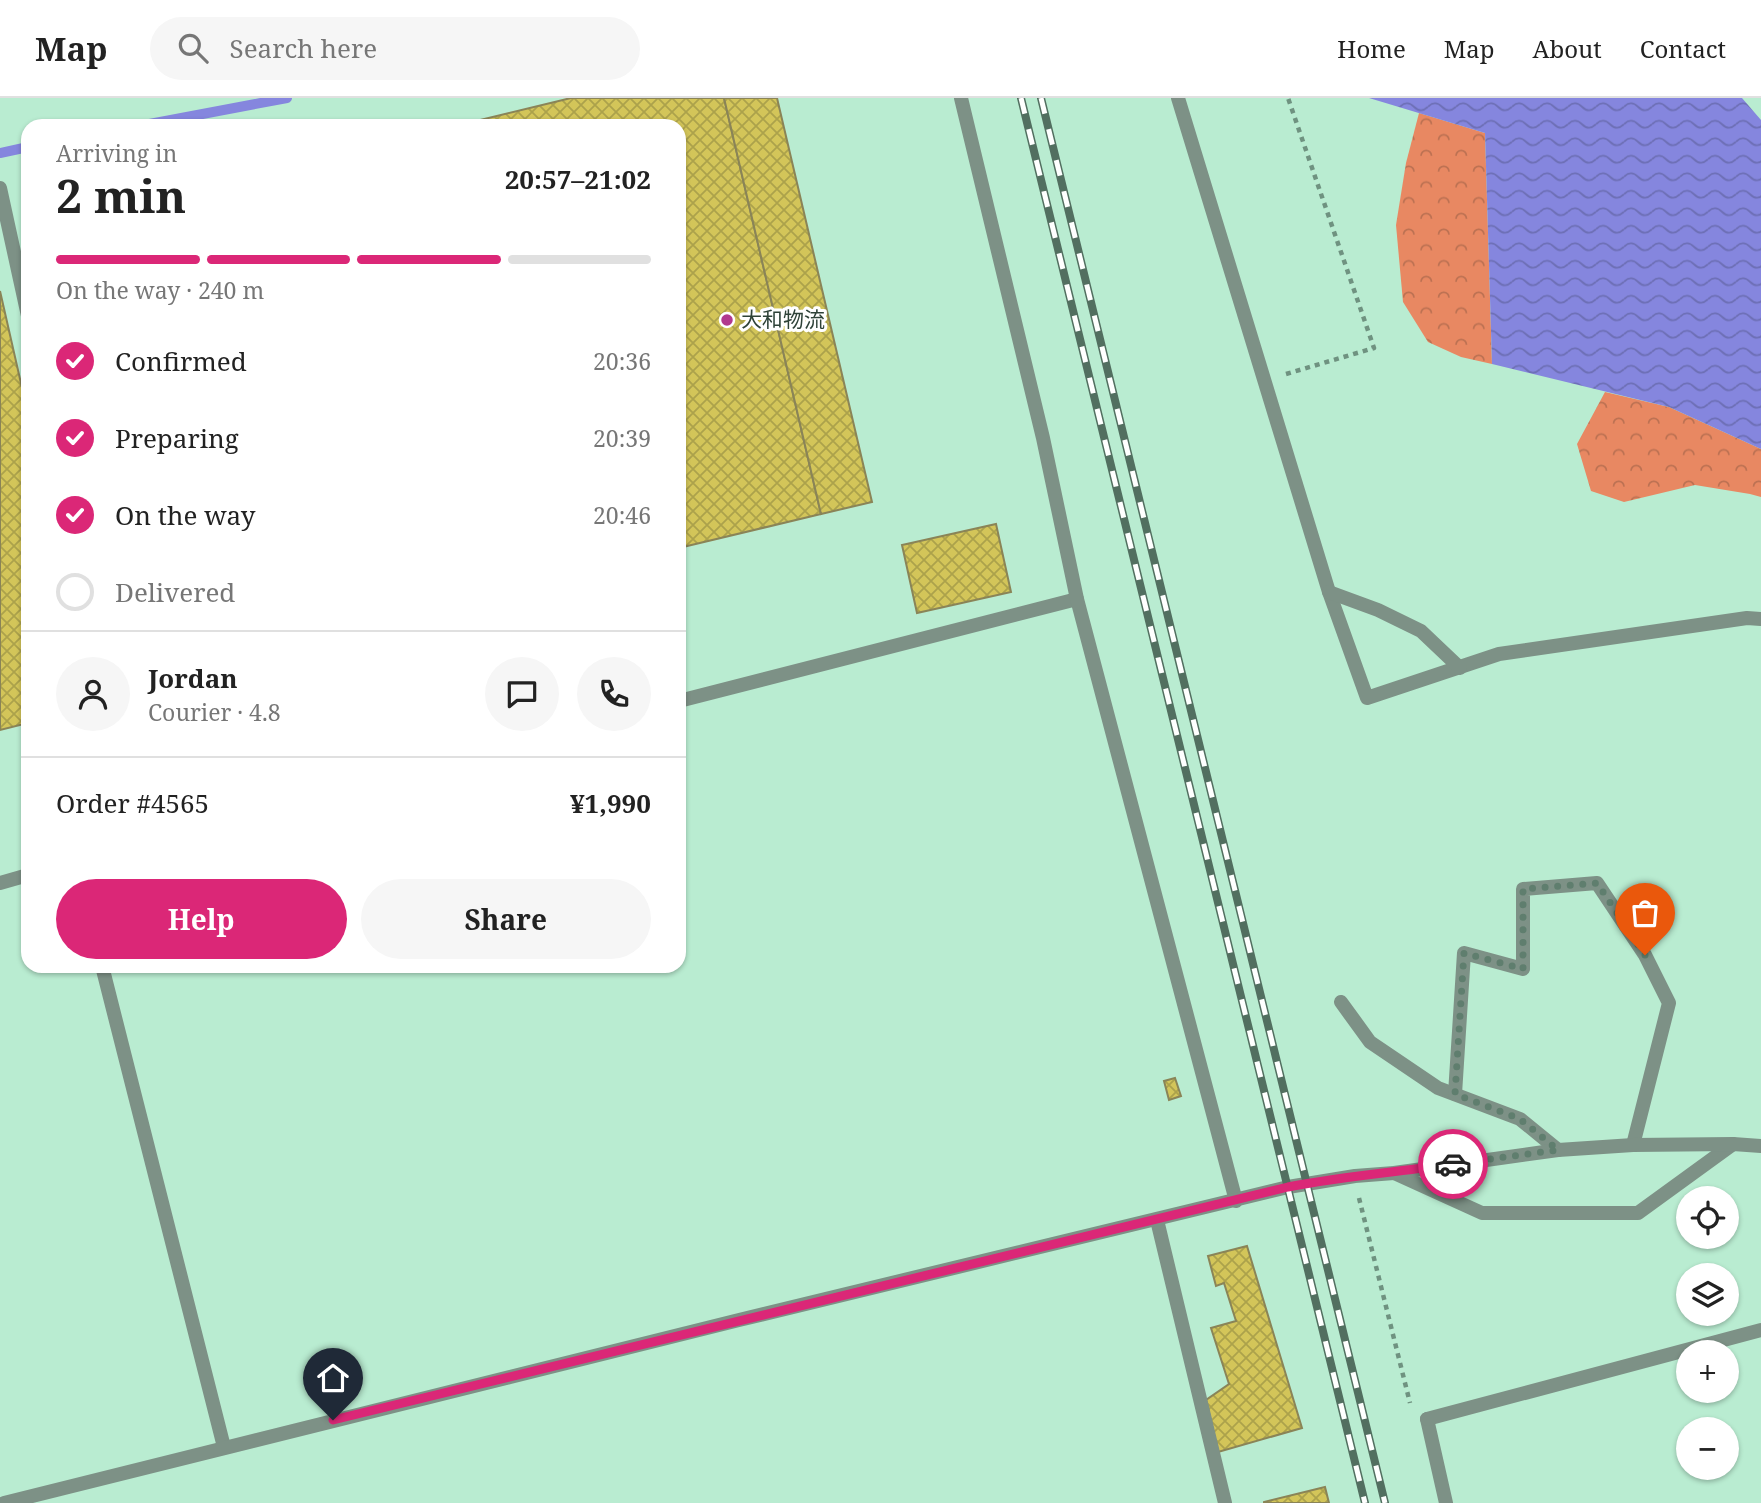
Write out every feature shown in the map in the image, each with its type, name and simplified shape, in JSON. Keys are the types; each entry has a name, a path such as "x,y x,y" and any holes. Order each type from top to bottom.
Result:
{"street":[{"path":"961,98 1043,438 1077,599 1236,1201"},
{"path":"1178,98 1329,592 1367,698 1499,654 1747,618 1761,619"},
{"path":"0,188 21,284"},
{"path":"1329,592 1378,610 1421,631 1460,668"},
{"path":"686,699 1077,599"},
{"path":"0,883 21,878"},
{"path":"1455,1094 1464,953 1523,969 1523,889 1597,883 1645,955 1669,1003 1633,1145"},
{"path":"104,973 224,1447"},
{"path":"1340,1002 1370,1042 1438,1088 1520,1119 1558,1150"},
{"path":"1394,1173 1482,1213 1638,1213 1733,1144"},
{"path":"4,1503 1288,1187 1558,1150 1633,1145 1761,1146"},
{"path":"1157,1220 1225,1503"},
{"path":"1446,1503 1427,1419 1761,1329"}],"path":[{"path":"1264,380 1374,348 1288,98"},
{"path":"1355,1176 1359,1202 1411,1409 1427,1419"}],"green space":[{"path":"1419,113 1485,133 1492,364 1461,357 1428,342 1403,302 1396,225 1406,163"},
{"path":"1605,392 1669,407 1761,449 1761,497 1695,485 1624,502 1591,491 1577,444"}],"water":[{"path":"1369,98 1742,98 1761,120 1761,449 1669,407 1492,364 1485,133"}],"building":[{"name":"大和物流","path":"571,98 724,98 821,514 686,546 686,119 484,119"},
{"path":"724,98 777,98 872,502 821,514"},
{"path":"0,291 21,383 21,725 0,730"},
{"path":"996,524 1011,592 917,613 902,545"},
{"path":"1175,1078 1181,1096 1169,1100 1164,1081"},
{"path":"1247,1246 1302,1428 1218,1452 1206,1400 1229,1384 1211,1328 1236,1321 1224,1283 1216,1286 1208,1256"},
{"path":"1325,1487 1329,1503 1264,1503 1264,1502"}],"waterway":[{"path":"176,119 287,98"},
{"path":"0,153 21,148"}],"railway":[{"path":"1021,98 1365,1503"},
{"path":"1041,98 1385,1503"}],"way so far":[{"path":"1453,1164 1558,1150 1520,1119 1455,1094 1464,953 1523,969 1523,889 1597,883 1645,955"}],"place":[{"name":"大和物流","path":"727,320"}],"route":[{"path":"333,1420 1288,1187 1453,1164"}]}
